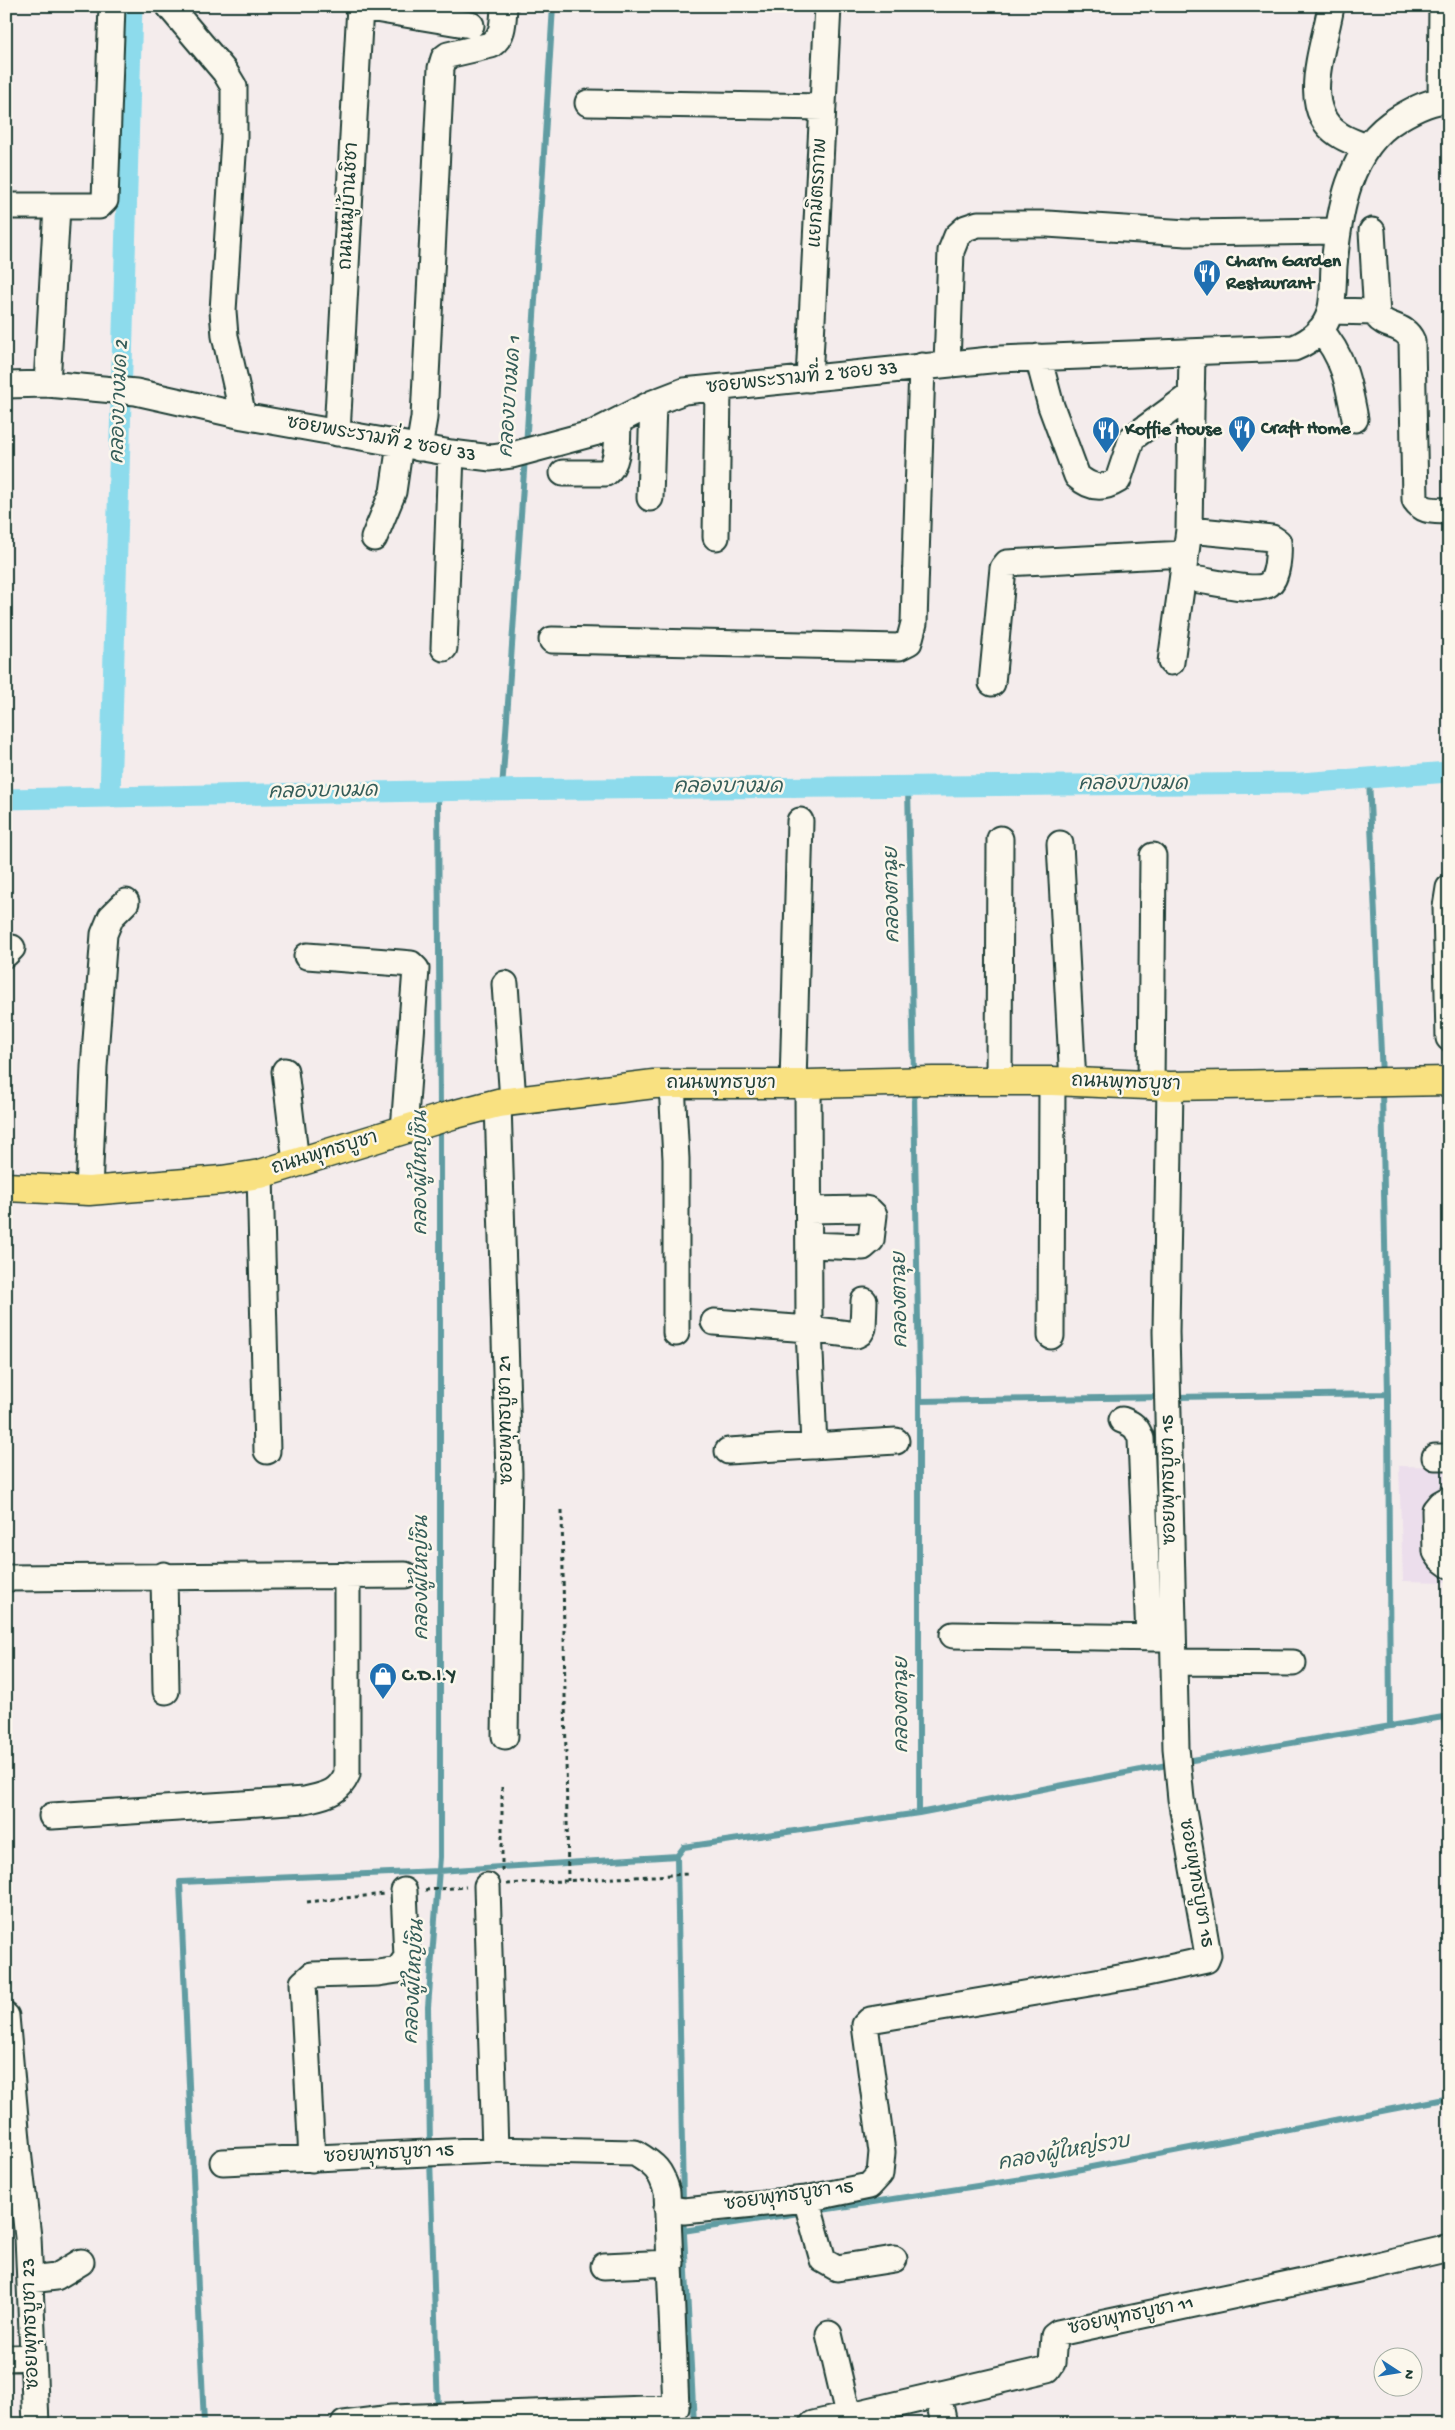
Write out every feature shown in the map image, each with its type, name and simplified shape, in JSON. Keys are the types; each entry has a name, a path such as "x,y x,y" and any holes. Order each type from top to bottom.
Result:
{"main road":[{"name":"ถนนพุทธบูชา","path":"6,1188 89,1191 185,1185 260,1174 452,1115 506,1102 654,1084 999,1081 1161,1086 1449,1081"}],"street":[{"path":"6,206 98,206 106,195 112,6"},
{"path":"169,6 225,72 234,87 234,139 223,311 224,336 243,416"},
{"path":"359,6 472,25"},
{"name":"ถนนหมู่บ้านชิชา","path":"336,433 340,405 359,6"},
{"path":"374,538 410,446 424,418 441,68 444,58 448,55 491,45 497,41 501,34 504,6"},
{"name":"แยกมิตรภาพ","path":"808,379 828,6"},
{"path":"1331,6 1320,61 1316,101 1320,115 1337,134 1366,148"},
{"path":"1355,419 1346,373 1339,355 1331,342 1325,320 1337,231 1348,186 1366,148 1388,124 1408,113 1445,100 1442,6"},
{"path":"588,103 823,107"},
{"path":"47,384 57,207"},
{"path":"947,364 951,251 957,236 966,228 978,224 1047,224 1187,233 1337,231"},
{"path":"1372,231 1376,312 1378,319 1405,330 1412,341 1415,500 1420,507 1426,510 1449,511"},
{"path":"1325,320 1376,312"},
{"name":"ซอยพระรามที่ 2 ซอย 33","path":"6,385 47,384 136,392 243,416 451,453 491,458 512,456 594,433 653,403 684,391 947,364 1038,358 1294,348 1313,339 1325,320"},
{"path":"1171,662 1189,530 1192,352"},
{"path":"1038,358 1051,406 1077,476 1083,482 1094,486 1109,486 1118,480 1132,438 1192,394"},
{"path":"552,640 899,648 909,642 914,623 922,366"},
{"path":"716,537 718,388"},
{"path":"650,498 653,403"},
{"path":"563,473 606,473 612,469 615,462 618,422"},
{"path":"444,648 451,453"},
{"path":"1189,530 1272,538 1278,542 1279,552 1271,583 1264,586 1248,587 1199,580"},
{"path":"992,683 1003,568 1006,563 1185,554"},
{"path":"800,821 801,1084 809,1210 809,1329 814,1446"},
{"path":"999,1081 1000,839"},
{"path":"1051,1336 1063,1082 1060,844"},
{"name":"ซอยพุทธบูชา 15","path":"667,2208 684,2211 806,2199 870,2186 880,2174 882,2152 865,2025 870,2020 1189,1966 1206,1960 1208,1955 1176,1759 1161,1086 1152,856"},
{"path":"1449,888 1446,907 1449,1038"},
{"path":"89,1191 94,1067 104,934 112,917 126,902"},
{"path":"307,956 411,964 416,969 414,1127"},
{"name":"ซอยพุทธบูชา 21","path":"504,1736 509,1474 505,984"},
{"path":"285,1071 296,1162"},
{"path":"672,1084 676,1159 676,1333"},
{"path":"260,1174 267,1451"},
{"path":"809,1210 869,1210 874,1215 871,1240 863,1247 809,1245"},
{"path":"714,1322 809,1329 856,1335 863,1328 864,1301"},
{"path":"1122,1420 1132,1424 1142,1438 1149,1638"},
{"path":"728,1451 896,1441"},
{"path":"1449,1499 1440,1504 1436,1510 1436,1552 1449,1565"},
{"path":"6,1578 164,1575 406,1575"},
{"path":"164,1575 166,1691"},
{"path":"52,1816 305,1800 330,1794 342,1785 347,1774 347,1575"},
{"path":"953,1635 1149,1638 1174,1650 1293,1663"},
{"path":"495,1881 496,2150"},
{"path":"312,2159 303,1983 312,1975 378,1973 398,1970 407,1957 404,1891"},
{"name":"ซอยพุทธบูชา 23","path":"6,2016 12,2162 28,2237 36,2424"},
{"name":"ซอยพุทธบูชา 15","path":"223,2162 496,2150 635,2153 651,2162 662,2174 667,2208 676,2408 392,2418 344,2424"},
{"path":"806,2199 823,2260 831,2266 838,2268 894,2259"},
{"name":"ซอยพุทธบูชา 11","path":"813,2424 1048,2370 1052,2363 1054,2336 1058,2333 1449,2248"},
{"path":"30,2280 56,2277 81,2262"},
{"path":"604,2266 670,2263"},
{"path":"829,2334 848,2415"},
{"path":"6,2341 33,2348"},
{"path":"6,2358 33,2348"},
{"path":"938,2395 944,2424"}],"path":[{"path":"562,1510 568,1881"},
{"path":"495,1881 502,1784"}],"shaded area":[{"path":"1399,1466 1449,1467 1449,1582 1403,1581"}],"waterway":[{"name":"คลองบางมด 2","path":"110,797 132,6"},
{"name":"คลองบางมด 1","path":"526,447 553,6"},
{"name":"คลองบางมด 1","path":"502,790 525,457"},
{"name":"คลองบางมด","path":"6,799 477,790 1301,783 1449,772"},
{"path":"1369,778 1382,1077"},
{"name":"คลองตาฉุย","path":"908,787 914,1075"},
{"name":"คลองผู้ใหญ่ชิน","path":"438,791 440,1111"},
{"name":"คลองตาฉุย","path":"914,1088 919,1378 919,1813"},
{"path":"1382,1089 1388,1394 1390,1726"},
{"name":"คลองผู้ใหญ่ชิน","path":"430,2148 428,2007 440,1857 440,1126"},
{"path":"1173,1397 1388,1394"},
{"path":"919,1401 1163,1397"},
{"path":"1181,1762 1449,1716"},
{"path":"1444,1717 1449,1748"},
{"path":"683,2205 677,1856 684,1847 919,1813 1172,1764"},
{"path":"204,2424 180,1882 438,1871 677,1856"},
{"name":"คลองผู้ใหญ่รวบ","path":"815,2211 1055,2174 1449,2098"},
{"name":"คลองผู้ใหญ่ชิน","path":"430,2158 438,2413"},
{"name":"คลองผู้ใหญ่รวบ","path":"683,2231 805,2212"},
{"path":"683,2215 694,2424"}],"place":[{"name":"Charm Garden Restaurant","path":"1207,297"},
{"name":"Craft Home","path":"1242,453"},
{"name":"Koffie House","path":"1106,454"},
{"name":"C.D.I.Y","path":"383,1700"}]}
